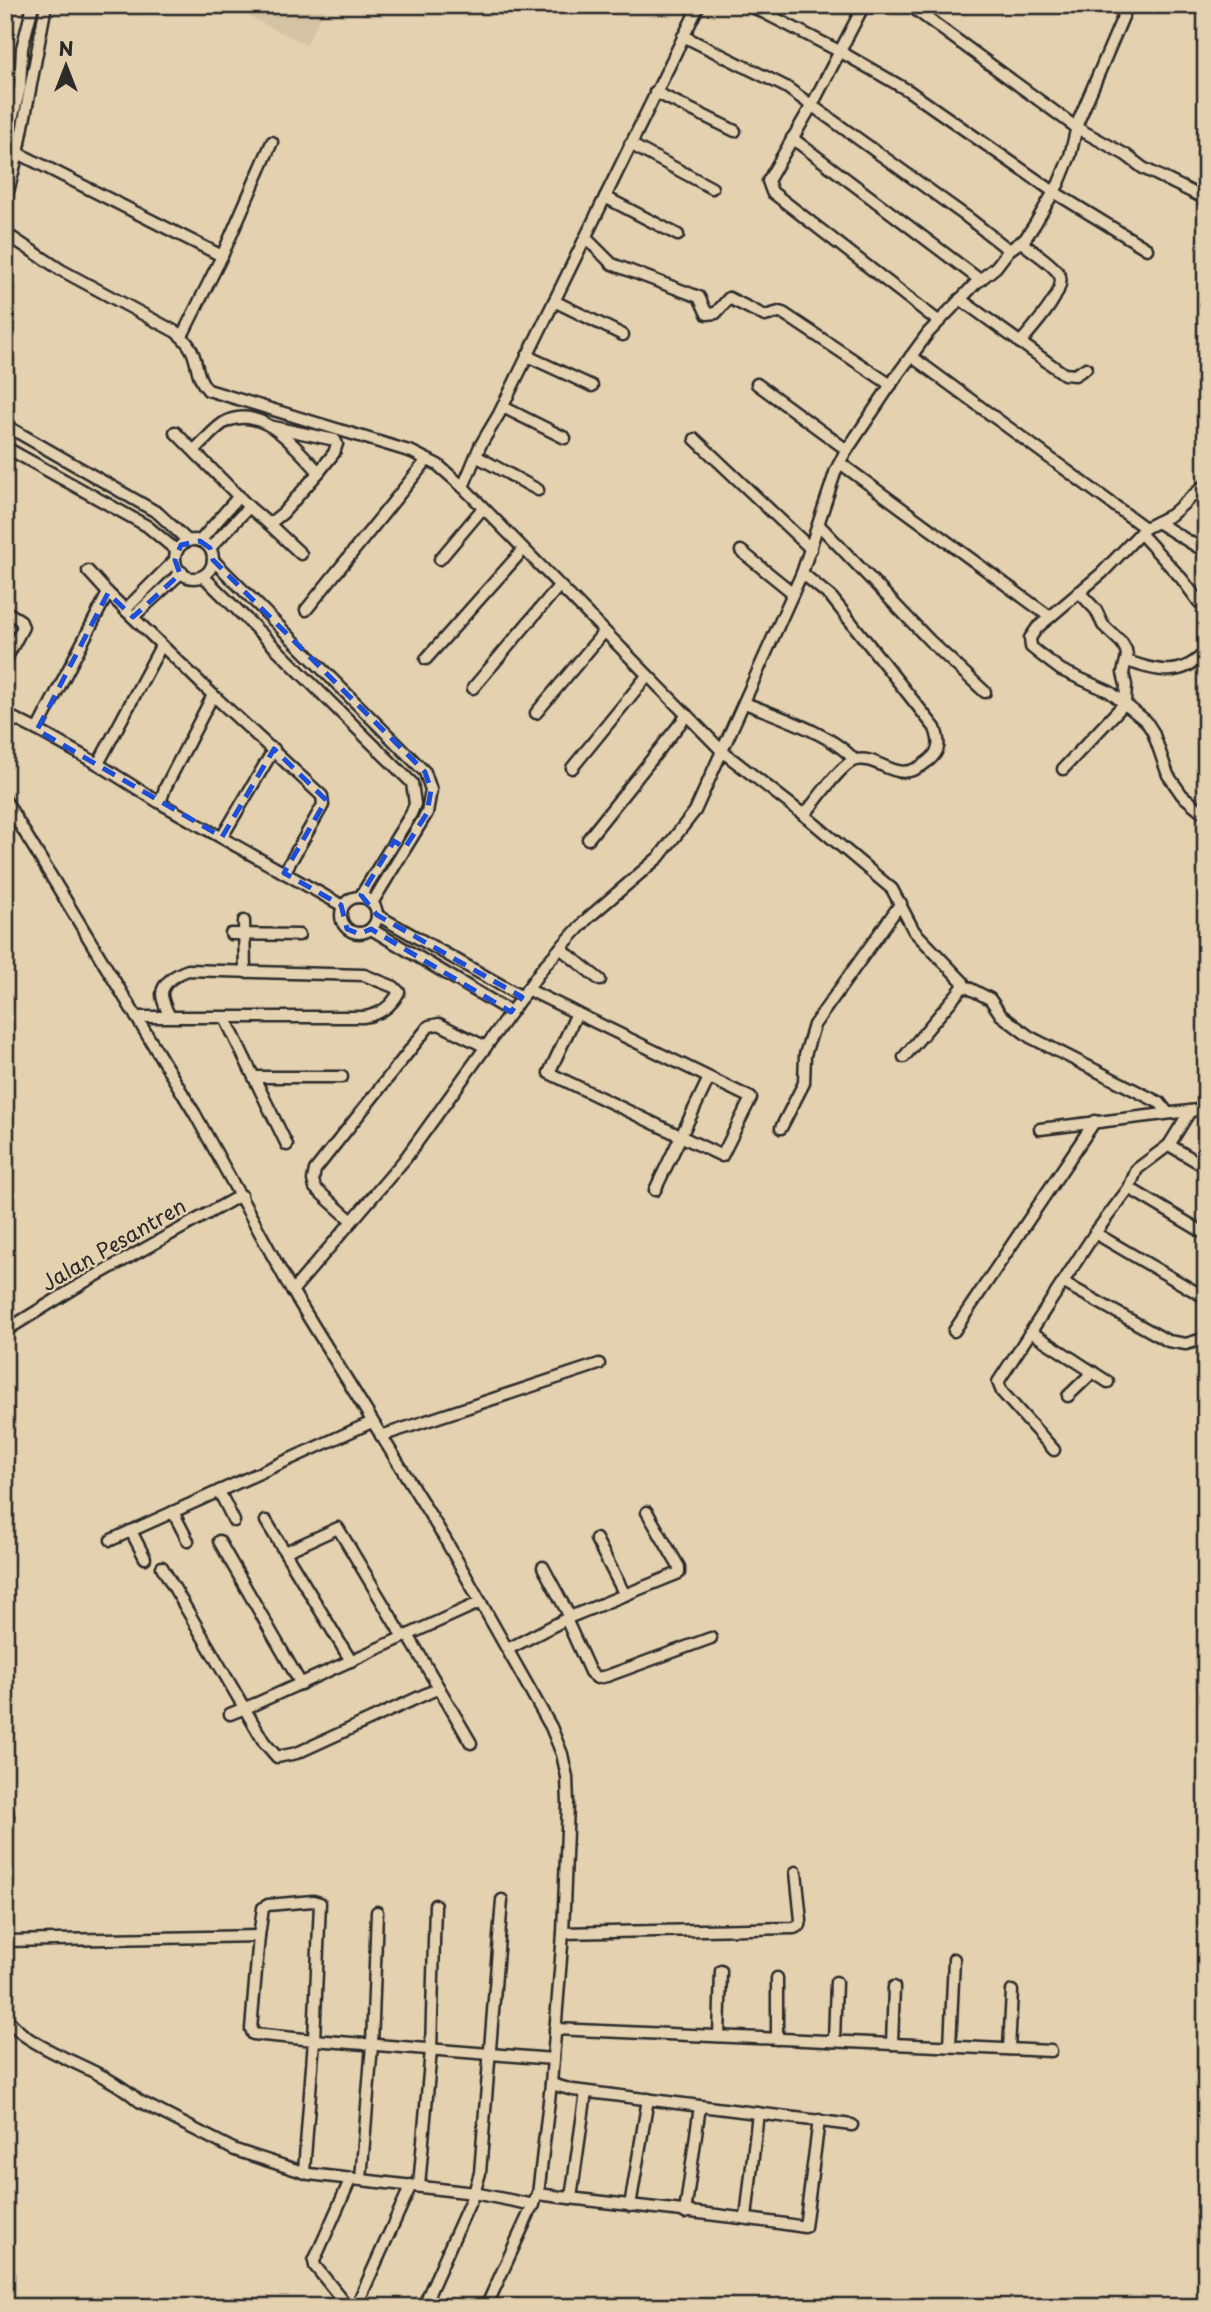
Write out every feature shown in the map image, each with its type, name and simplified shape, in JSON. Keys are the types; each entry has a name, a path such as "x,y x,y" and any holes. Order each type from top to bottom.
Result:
{"street":[{"path":"5,148 20,88 23,48 33,5"},
{"path":"5,203 18,153 46,5"},
{"path":"463,487 699,5"},
{"path":"749,5 841,52 909,91 1054,192 1147,249"},
{"path":"864,5 841,52 768,181 772,192 938,321"},
{"path":"908,5 1077,128 1126,155 1143,168 1206,199"},
{"path":"293,1290 405,1159 544,966 588,918 659,857 695,811 802,573 840,463 911,356 938,321 996,267 1009,250 1021,242 1054,192 1070,156 1077,128 1128,5"},
{"path":"683,36 786,87 1009,250"},
{"path":"655,92 735,131"},
{"path":"792,138 980,280"},
{"path":"182,336 222,256 272,142"},
{"path":"630,144 712,188"},
{"path":"18,153 222,256"},
{"path":"605,197 678,235"},
{"path":"5,233 61,270 182,336 196,356 199,376 208,390 393,446 438,465 484,508 723,752 892,889 914,931 963,985 990,999 1001,1014 1030,1037 1160,1103 1168,1113"},
{"path":"586,239 612,264 699,297 707,314 716,313 729,298 765,316 783,313 891,385"},
{"path":"1020,343 1038,323 1058,293 1062,282 1060,275 1052,267 1021,242"},
{"path":"960,299 1064,374 1075,375 1086,368"},
{"path":"554,301 623,335"},
{"path":"527,356 592,386"},
{"path":"911,356 1142,531 1199,602"},
{"path":"757,384 847,450"},
{"path":"503,407 565,438"},
{"path":"194,450 225,422 239,418 335,440 337,444 334,453 283,513 269,524"},
{"path":"5,425 158,513 188,541 201,541 210,548 214,560 425,772 431,790 427,813 372,903"},
{"path":"273,427 319,472"},
{"path":"175,432 249,507 301,554"},
{"path":"695,439 811,549"},
{"path":"5,447 147,526 176,556 181,572 194,578 203,576 214,560"},
{"path":"476,456 538,490"},
{"path":"306,610 428,460"},
{"path":"840,463 1050,617"},
{"path":"1206,485 1171,515 1142,531 1102,573 1050,617 1030,638 1031,646 1061,670 1102,688 1125,703 1150,727 1173,783 1182,795 1206,815"},
{"path":"201,541 239,496"},
{"path":"210,548 249,507"},
{"path":"440,559 484,508"},
{"path":"1157,522 1206,552"},
{"path":"819,525 930,640 985,692"},
{"path":"129,613 188,541"},
{"path":"426,659 523,550"},
{"path":"741,551 793,593"},
{"path":"88,571 161,646 322,796 323,801 284,873"},
{"path":"129,613 181,572"},
{"path":"802,573 832,598 935,728 940,741 939,748 931,759 915,771 901,772 866,760 854,760 835,775 804,815"},
{"path":"203,576 412,783 415,804 360,897"},
{"path":"473,688 559,586"},
{"path":"1063,769 1125,703 1124,673 1127,653 1122,643 1103,625 1096,610 1079,592"},
{"path":"37,730 108,593"},
{"path":"5,611 20,620 23,627 5,661"},
{"path":"536,713 604,632"},
{"path":"98,764 161,646"},
{"path":"1127,661 1154,670 1172,671 1188,666 1206,651"},
{"path":"572,768 647,676"},
{"path":"160,803 165,788 213,695"},
{"path":"745,703 833,743 854,760"},
{"path":"5,714 98,764 160,803 344,906"},
{"path":"588,839 687,715"},
{"path":"222,837 274,749"},
{"path":"5,800 241,1195 293,1290 445,1539 551,1727 562,1754 567,1777 568,1804 563,1934 551,2084 538,2194 486,2307"},
{"path":"394,841 405,848"},
{"path":"360,897 372,903 377,915 376,923 371,929 359,934 347,929 341,918 344,906 360,897"},
{"path":"781,1128 804,1083 805,1055 814,1025 901,903"},
{"path":"377,915 438,950 525,993 577,1013 751,1098 722,1156 549,1073 577,1013"},
{"path":"244,921 245,972"},
{"path":"371,929 511,1012"},
{"path":"231,934 299,935"},
{"path":"560,948 600,980"},
{"path":"430,964 438,950"},
{"path":"136,1017 225,1018 376,1015 387,1008 399,993 394,987 364,975 188,970 169,980 162,993 170,1017"},
{"path":"904,1057 963,985"},
{"path":"225,1018 287,1145"},
{"path":"352,1221 315,1188 315,1170 429,1026 439,1024 486,1048"},
{"path":"254,1077 342,1077"},
{"path":"654,1190 709,1077"},
{"path":"1040,1129 1206,1109"},
{"path":"1054,1450 1002,1392 998,1382 1095,1233 1129,1188 1137,1169 1169,1145 1191,1111"},
{"path":"954,1331 1095,1121"},
{"path":"1169,1145 1206,1167"},
{"path":"1129,1188 1206,1234"},
{"name":"Jalan Pesantren","path":"5,1327 13,1326 83,1283 241,1195"},
{"path":"1095,1233 1206,1298"},
{"path":"1064,1283 1168,1341 1186,1344 1206,1338"},
{"path":"1031,1332 1108,1382"},
{"path":"381,1436 599,1364"},
{"path":"1068,1396 1093,1372"},
{"path":"111,1540 372,1422"},
{"path":"219,1491 234,1521"},
{"path":"173,1511 188,1541"},
{"path":"508,1649 568,1618 679,1573 680,1570 647,1512"},
{"path":"266,1521 351,1661"},
{"path":"285,1552 338,1528 471,1743"},
{"path":"131,1531 145,1558"},
{"path":"596,1539 625,1595"},
{"path":"219,1541 301,1684"},
{"path":"162,1567 273,1756 283,1757 439,1688"},
{"path":"543,1567 590,1672 597,1678 711,1638"},
{"path":"230,1714 481,1602"},
{"path":"5,1805 8,1816 5,1851"},
{"path":"563,1934 797,1927 801,1920 796,1872"},
{"path":"423,2307 474,2193 480,2173 502,1900"},
{"path":"304,2171 314,2040 320,1903 268,1905 263,1908 259,1936 251,2029 253,2034 314,2040 431,2050 553,2059"},
{"path":"356,2307 415,2185 431,2050 435,1905"},
{"path":"348,2307 315,2266 314,2261 356,2179 373,2045 377,1912"},
{"path":"5,1941 259,1936"},
{"path":"950,2046 954,1959"},
{"path":"719,2036 721,1971"},
{"path":"776,1978 777,2039"},
{"path":"834,2041 836,1982"},
{"path":"892,2044 894,1987"},
{"path":"1009,2049 1012,1991"},
{"path":"5,2017 24,2036 82,2065 139,2101 235,2150 309,2174 474,2193 534,2205"},
{"path":"555,2029 1051,2051"},
{"path":"551,2084 586,2092 852,2124"},
{"path":"571,2198 586,2092"},
{"path":"630,2206 648,2099"},
{"path":"685,2213 700,2106"},
{"path":"746,2218 758,2113"},
{"path":"538,2194 805,2227 819,2120"}],"highlighted area":[{"path":"200,541 210,548 213,560 425,772 431,790 427,813 405,848 394,841 361,895 377,915 522,997 511,1012 371,929 359,934 347,929 341,905 284,873 326,800 274,749 222,837 37,730 108,593 133,617 180,574 175,560 181,545"}],"shaded area":[{"path":"226,5 327,5 306,45"}]}
